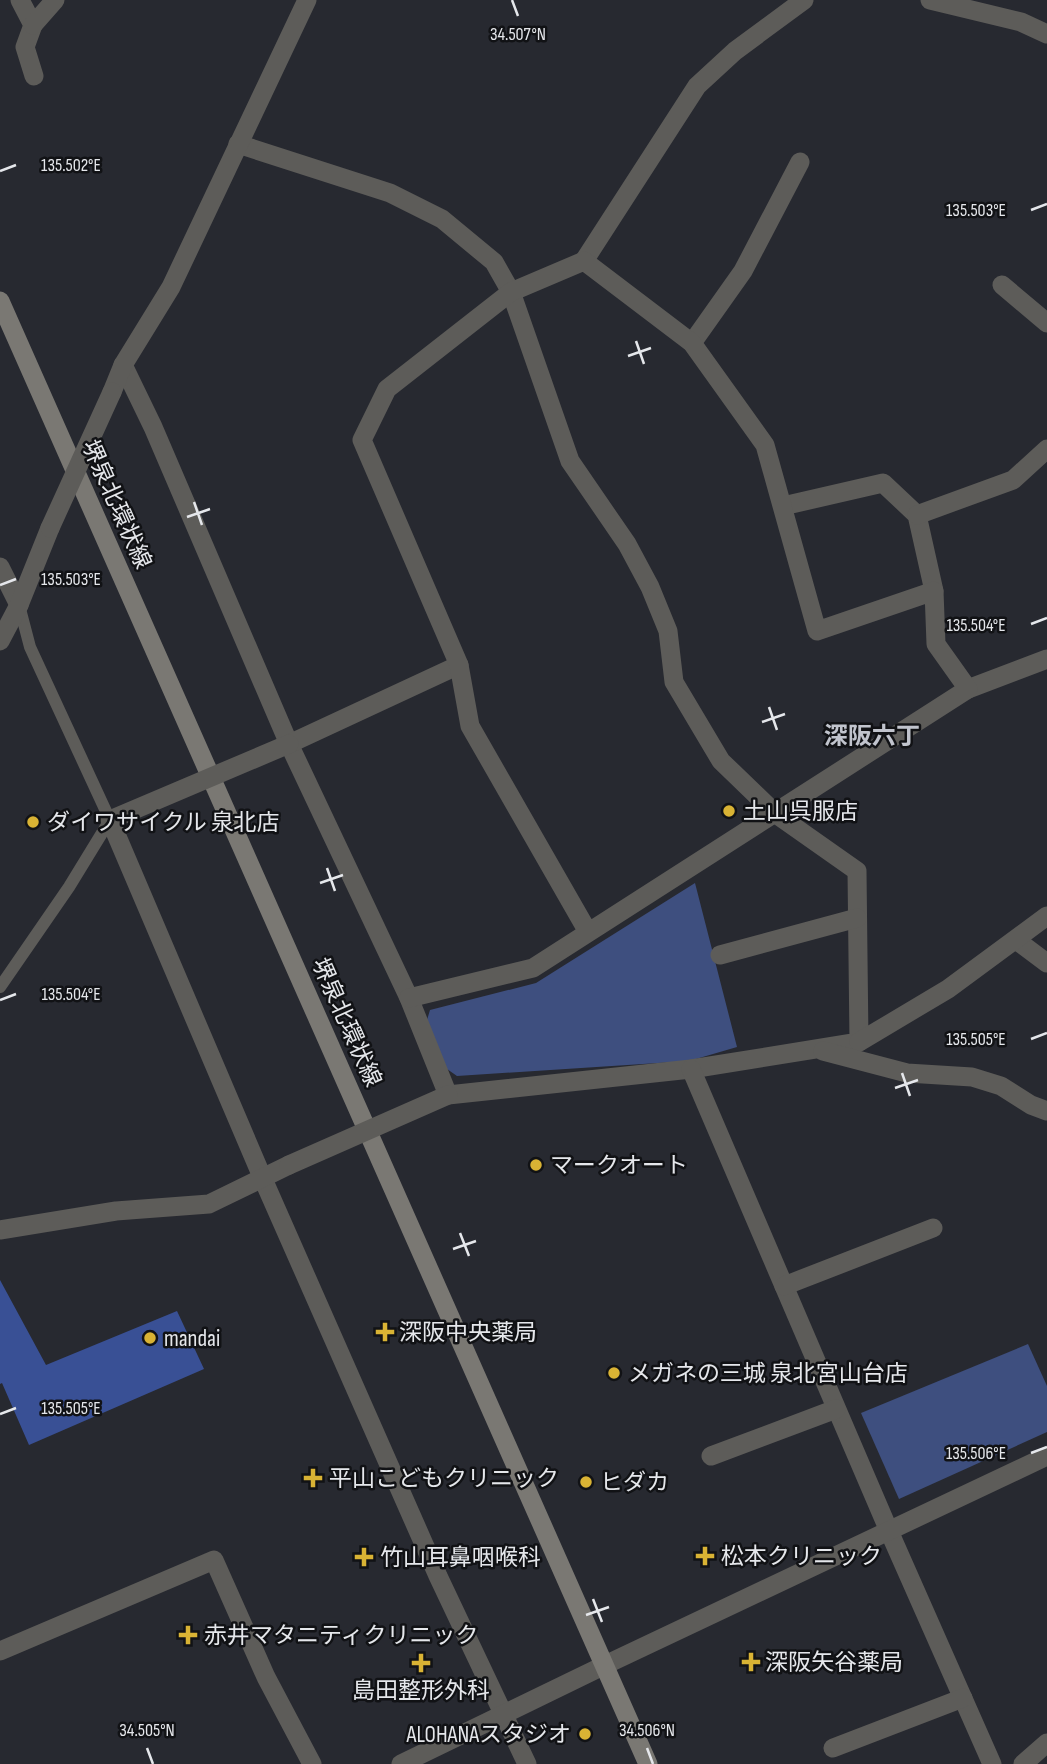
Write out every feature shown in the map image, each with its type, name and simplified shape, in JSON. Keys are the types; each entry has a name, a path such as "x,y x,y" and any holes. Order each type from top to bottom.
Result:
{"main road":[{"name":"堺泉北環状線","path":"0,301 648,1764"}],"street":[{"path":"20,0 33,24"},
{"path":"34,76 26,47 33,24 55,0"},
{"path":"0,642 19,605 50,528 123,365 171,287 307,0"},
{"path":"588,932 470,726 459,665 362,440 387,389 511,292 584,261 697,86 735,51 804,0"},
{"path":"930,0 1021,22 1047,34"},
{"path":"238,144 390,192 442,219 494,262 511,292 570,461 627,544 650,587 668,631 674,682 721,761 776,814 857,871 859,1042"},
{"path":"692,343 743,271 800,162"},
{"path":"584,261 692,343 765,445 817,631 934,591"},
{"path":"1002,285 1047,323"},
{"path":"123,365 289,744 409,998 448,1095"},
{"path":"917,515 1013,480 1044,457"},
{"path":"783,506 883,483 917,515 934,591 936,644 968,689"},
{"path":"0,567 19,605"},
{"path":"409,998 533,968 968,689 1047,659"},
{"path":"459,665 289,744 110,820 263,1179 438,1576 527,1764"},
{"path":"0,1230 116,1211 209,1204 289,1165 448,1095 691,1069 859,1042 948,989 1047,916"},
{"path":"720,956 857,918"},
{"path":"1016,940 1047,962"},
{"path":"815,1049 907,1073 972,1077 1001,1086 1031,1105 1047,1111"},
{"path":"691,1069 992,1764"},
{"path":"784,1286 933,1228"},
{"path":"711,1456 836,1409"},
{"path":"401,1764 1047,1456"},
{"path":"0,1651 214,1560 266,1677 312,1764"},
{"path":"833,1748 963,1698"},
{"path":"1023,1764 1047,1743"}],"lane":[{"path":"0,987 69,887 110,820 30,647 19,605"}],"shaded area":[{"path":"695,883 737,1047 689,1061 457,1076 447,1069 427,1020 430,1010 536,983"},
{"path":"1028,1344 1047,1386 1047,1432 899,1499 861,1413"}],"building":[{"name":"mandai","path":"0,1280 46,1365 177,1311 204,1369 29,1445 2,1383 0,1384"}],"place":[{"name":"土山呉服店","path":"729,811"},
{"name":"ダイワサイクル 泉北店","path":"33,822"},
{"name":"マークオート","path":"536,1165"},
{"name":"深阪中央薬局","path":"385,1332"},
{"name":"mandai","path":"150,1338"},
{"name":"メガネの三城 泉北宮山台店","path":"614,1373"},
{"name":"平山こどもクリニック","path":"313,1478"},
{"name":"ヒダカ","path":"586,1482"},
{"name":"松本クリニック","path":"705,1556"},
{"name":"竹山耳鼻咽喉科","path":"364,1557"},
{"name":"赤井マタニティクリニック","path":"188,1635"},
{"name":"深阪矢谷薬局","path":"751,1662"},
{"name":"島田整形外科","path":"421,1663"},
{"name":"ALOHANAスタジオ","path":"585,1734"}],"district":[{"name":"深阪六丁","path":"872,736"}]}
